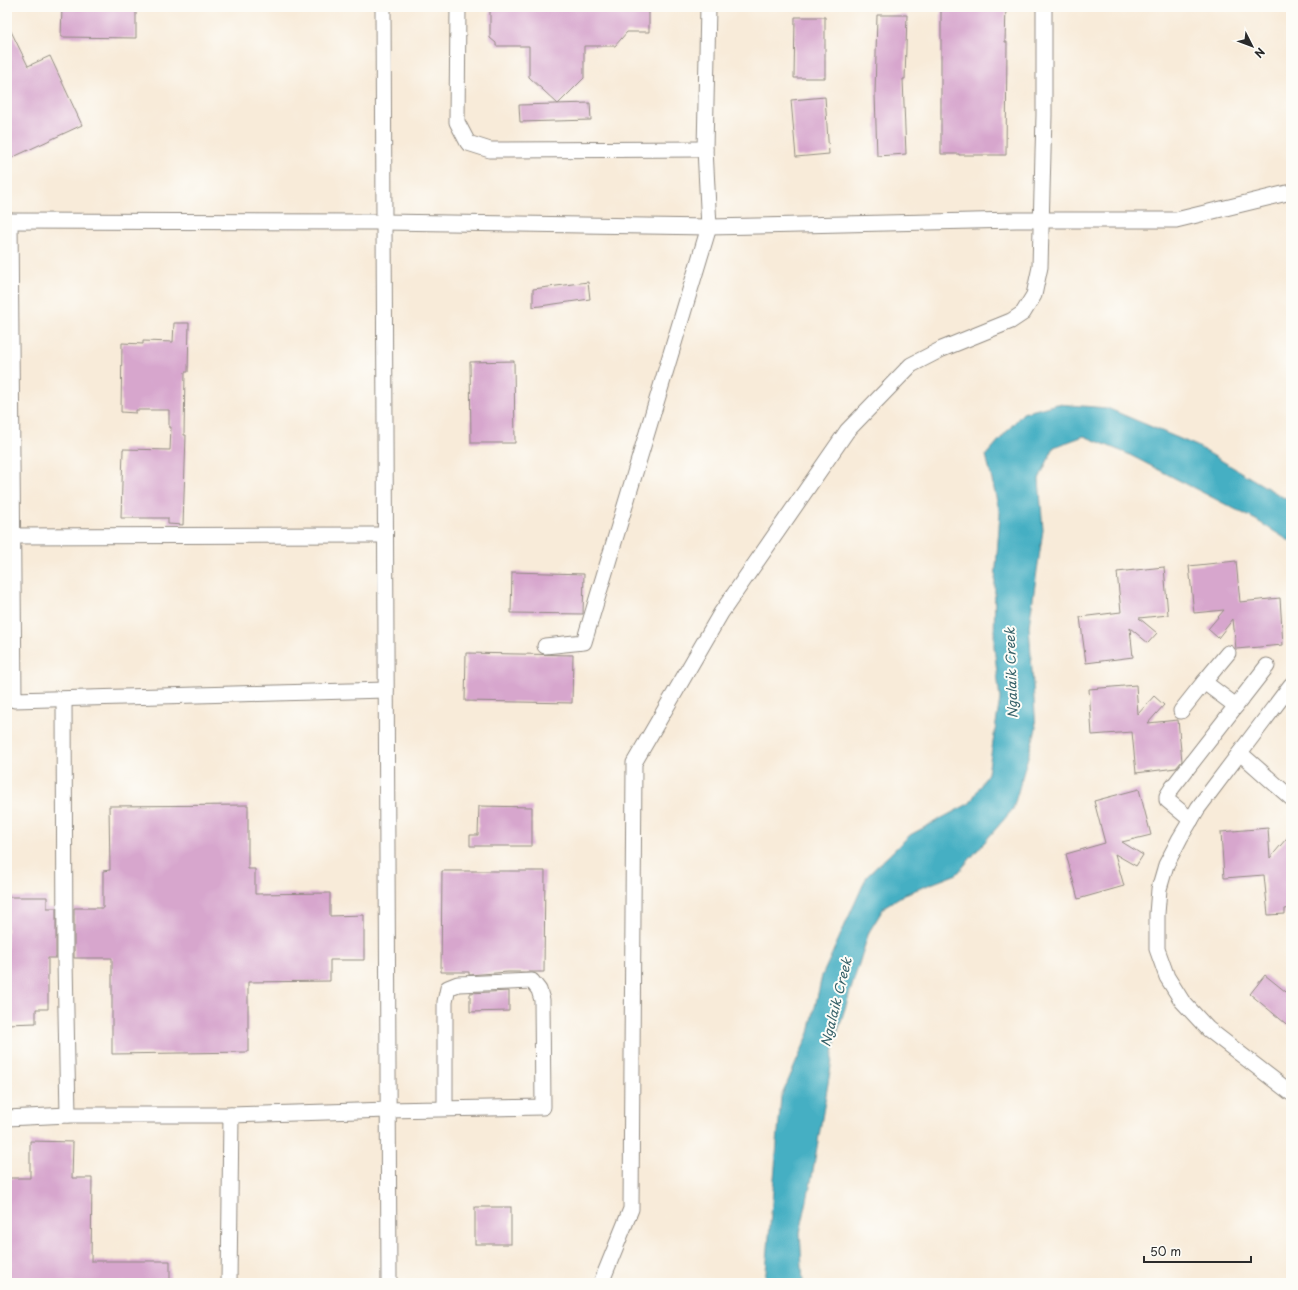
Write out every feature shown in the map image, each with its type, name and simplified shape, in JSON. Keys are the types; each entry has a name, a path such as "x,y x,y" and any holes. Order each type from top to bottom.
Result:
{"street":[{"path":"382,7 389,1283"},
{"path":"458,7 457,122 468,143 490,150 705,149"},
{"path":"545,646 584,642 709,227 705,149 708,7"},
{"path":"601,1283 631,1209 634,763 721,613 847,431 911,365 942,349 1011,322 1023,313 1034,295 1040,267 1042,220 1044,7"},
{"path":"386,690 64,700 11,700 8,221 384,222 709,227 1042,220 1176,220 1291,192"},
{"path":"10,536 385,535"},
{"path":"1181,711 1228,653"},
{"path":"1190,820 1167,800 1167,796 1268,666"},
{"path":"1204,682 1236,706"},
{"path":"1291,685 1190,820 1166,865 1160,889 1157,914 1157,949 1167,977 1182,1001 1208,1029 1291,1093"},
{"path":"64,700 65,961 68,1115"},
{"path":"1240,753 1291,798"},
{"path":"7,1118 68,1115 232,1115 543,1107 542,1000 540,990 532,981 458,984 448,988 445,1002 445,1109"},
{"path":"229,1283 232,1115"}],"water":[{"name":"Ngalaik Creek","path":"1057,404 1107,408 1197,446 1291,502 1291,542 1256,520 1128,454 1084,436 1054,447 1039,479 1043,530 1029,626 1036,729 1013,809 957,874 905,894 885,906 869,932 836,1037 811,1182 800,1233 803,1283 765,1283 781,1097 809,1033 822,976 867,876 910,835 970,803 988,773 1000,699 994,646 995,581 1000,514 986,455 1023,413"}],"building":[{"path":"62,7 136,7 136,38 61,37"},
{"path":"490,7 649,7 649,32 627,32 615,46 584,46 584,78 558,104 529,77 529,46 496,46 496,43 490,38"},
{"path":"941,7 1006,7 1006,155 941,154"},
{"path":"877,15 907,15 905,79 903,79 906,154 877,156 875,94"},
{"path":"795,17 825,17 825,78 794,78"},
{"path":"7,23 28,66 50,56 82,125 7,160"},
{"path":"825,97 829,154 796,157 791,100"},
{"path":"590,103 591,120 520,122 519,105"},
{"path":"588,282 590,299 533,307 533,289"},
{"path":"174,323 189,323 188,372 185,372 184,435 186,435 183,525 168,524 168,518 121,518 123,449 170,450 171,427 169,427 169,410 136,410 136,413 121,412 122,343 143,344 143,341 173,342"},
{"path":"514,361 515,443 471,443 470,362"},
{"path":"1236,561 1240,602 1280,598 1283,645 1236,649 1233,619 1218,638 1208,629 1224,610 1194,613 1189,566"},
{"path":"1164,567 1168,615 1139,618 1157,633 1148,643 1130,628 1133,657 1086,663 1080,617 1121,612 1117,572"},
{"path":"512,572 584,574 583,614 511,613"},
{"path":"466,653 573,655 572,703 465,701"},
{"path":"1136,685 1138,714 1154,696 1164,705 1148,723 1178,720 1182,761 1176,768 1136,773 1132,732 1092,735 1089,689"},
{"path":"1139,789 1151,835 1122,842 1143,855 1136,866 1115,854 1124,886 1078,899 1066,854 1105,843 1094,801"},
{"path":"248,805 248,869 255,869 255,894 330,893 330,916 364,915 364,960 330,960 330,981 248,982 248,1052 112,1054 112,958 74,958 74,908 103,908 103,871 110,870 109,806"},
{"path":"479,806 532,807 532,846 470,846 470,835 478,835"},
{"path":"1268,828 1270,858 1291,833 1291,908 1285,909 1285,914 1268,915 1264,875 1224,878 1221,832"},
{"path":"442,871 545,871 544,972 508,972 469,975 469,972 441,972"},
{"path":"7,897 47,897 47,908 56,908 56,958 48,958 48,1009 36,1009 36,1023 7,1024"},
{"path":"1265,975 1291,996 1291,1028 1250,994"},
{"path":"509,991 509,1011 470,1012 470,993"},
{"path":"30,1141 73,1142 72,1178 92,1178 91,1261 170,1261 170,1283 7,1283 7,1178 30,1178"},
{"path":"475,1207 511,1207 511,1244 475,1244"}]}
